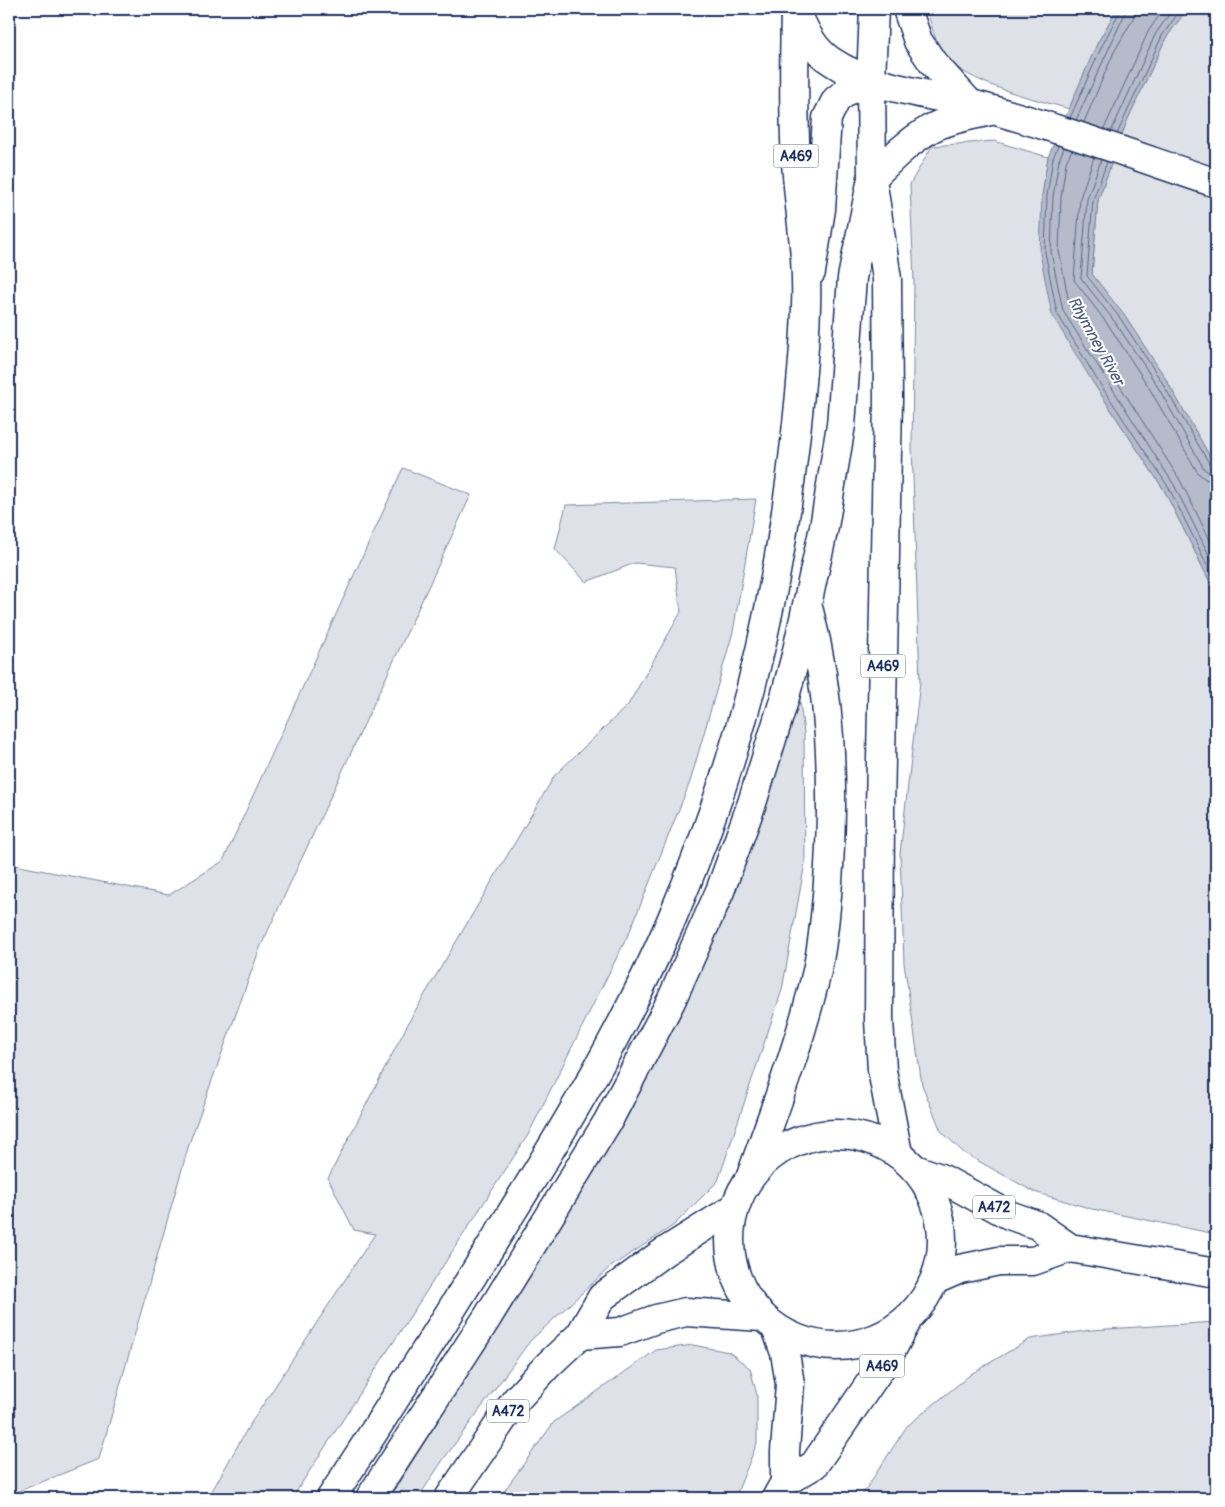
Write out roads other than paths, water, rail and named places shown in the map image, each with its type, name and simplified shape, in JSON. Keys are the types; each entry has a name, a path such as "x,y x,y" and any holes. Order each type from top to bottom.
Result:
{"main road":[{"name":"A469","path":"752,1173 797,1046 817,969 828,896 832,825 828,717 820,652 807,604 787,506 800,395 807,303 796,160 795,9"},
{"path":"795,9 810,41 819,51 840,67 871,80 991,110 1216,183"},
{"name":"A469","path":"874,9 871,80 872,178 887,279 888,400 880,810 880,1020 883,1076 906,1161"},
{"path":"907,9 918,41 934,63 991,110"},
{"path":"807,303 821,209 827,118 836,100 846,92 871,80"},
{"path":"370,1498 487,1318 608,1121 671,1001 720,891 752,803 796,655 807,604 834,476 845,382 852,278 872,178 899,151 930,130 944,123 991,110"},
{"path":"330,1498 551,1149 619,1028 665,934 701,846 741,726 767,625 787,506"},
{"path":"821,1134 848,1134 874,1141 906,1161 932,1195 938,1210 942,1233 941,1257 935,1280 909,1318 879,1338 844,1346 808,1343 769,1322 747,1299 734,1270 730,1255 729,1231 734,1208 741,1190 752,1173 772,1155 795,1141 821,1134"},
{"name":"A472","path":"906,1161 1009,1214 1037,1226 1070,1248 1216,1273"},
{"name":"A472","path":"449,1498 515,1401 548,1365 580,1335 602,1297 664,1252 734,1208"},
{"name":"A472","path":"935,1280 960,1269 999,1261 1032,1261 1070,1248"},
{"path":"580,1335 620,1332 656,1319 686,1312 769,1322"},
{"name":"A469","path":"780,1490 814,1465 888,1357 909,1318"},
{"name":"A469","path":"769,1322 785,1353 790,1384 780,1490"}],"water":[{"name":"Rhymney River","path":"1117,9 1187,9 1166,38 1127,121 1098,200 1092,274 1124,315 1164,376 1216,467 1216,594 1164,490 1092,381 1052,315 1040,253 1042,196 1048,157 1097,44"}]}
